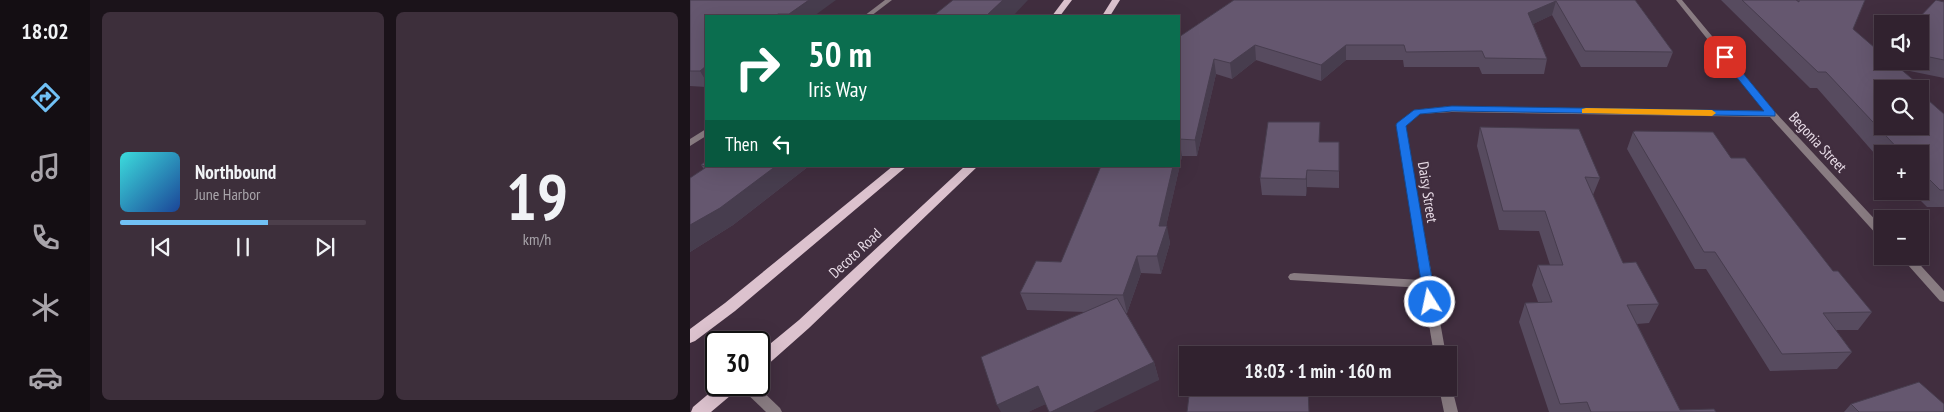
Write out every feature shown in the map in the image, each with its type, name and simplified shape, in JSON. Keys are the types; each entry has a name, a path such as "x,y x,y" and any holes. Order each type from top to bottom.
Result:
{"main road":[{"path":"1057,15 1068,0"},
{"path":"1107,15 1116,0"},
{"path":"690,337 730,307 900,167"},
{"name":"Decoto Road","path":"770,353 804,324 971,167"},
{"path":"699,412 718,396"}],"street":[{"path":"868,15 888,0"},
{"name":"Begonia Street","path":"1678,0 1772,114 1874,224"},
{"name":"Daisy Street","path":"1438,346 1426,284 1401,125 1417,112 1452,109 1772,114"},
{"path":"690,143 705,133"},
{"path":"1913,265 1944,298"},
{"path":"1294,277 1426,284"},
{"path":"758,396 775,412"},
{"path":"1448,396 1451,412"}],"building":[{"path":"690,0 809,0 789,14 705,15 705,67 700,71 690,71"},
{"path":"953,0 1003,0 987,15 934,15"},
{"path":"1234,0 1635,0 1673,52 1585,51 1556,1 1528,13 1547,59 1485,58 1482,51 1406,52 1404,45 1346,45 1321,65 1255,45 1230,63 1214,59 1195,140 1180,139 1180,36"},
{"path":"1742,0 1796,0 1799,2 1799,0 1865,0 1853,29 1874,47 1874,70 1902,70 1914,80 1874,80 1874,123 1826,72 1818,72"},
{"path":"1936,0 1944,2 1944,60 1929,57 1929,15 1922,15"},
{"path":"1929,101 1944,114 1944,190 1940,190 1929,179 1929,145 1895,145 1885,135 1929,135"},
{"path":"1268,122 1320,122 1319,142 1339,142 1339,171 1307,170 1306,179 1260,178"},
{"path":"1480,127 1579,129 1600,178 1585,177 1623,263 1636,262 1659,304 1627,305 1680,410 1714,409 1716,412 1591,412 1587,402 1560,404 1525,303 1552,302 1538,265 1563,265 1545,211 1503,211"},
{"path":"1633,132 1713,132 1731,158 1745,158 1833,271 1838,271 1872,312 1823,313 1852,352 1782,354 1715,252 1704,252"},
{"path":"706,167 775,167 720,208 690,225 690,178"},
{"path":"1101,167 1173,167 1159,226 1167,226 1157,256 1137,256 1123,295 1020,293 1036,261 1061,262"},
{"path":"1117,298 1154,362 1051,412 1049,412 1038,386 997,405 981,357"},
{"path":"1919,382 1944,404 1944,412 1859,412 1851,404"},
{"path":"1189,396 1308,396 1309,412 1187,412"}],"slow traffic":[{"path":"1586,111 1712,113"}],"route":[{"path":"1430,302 1401,125 1417,112 1452,109 1772,114 1725,57"}]}
